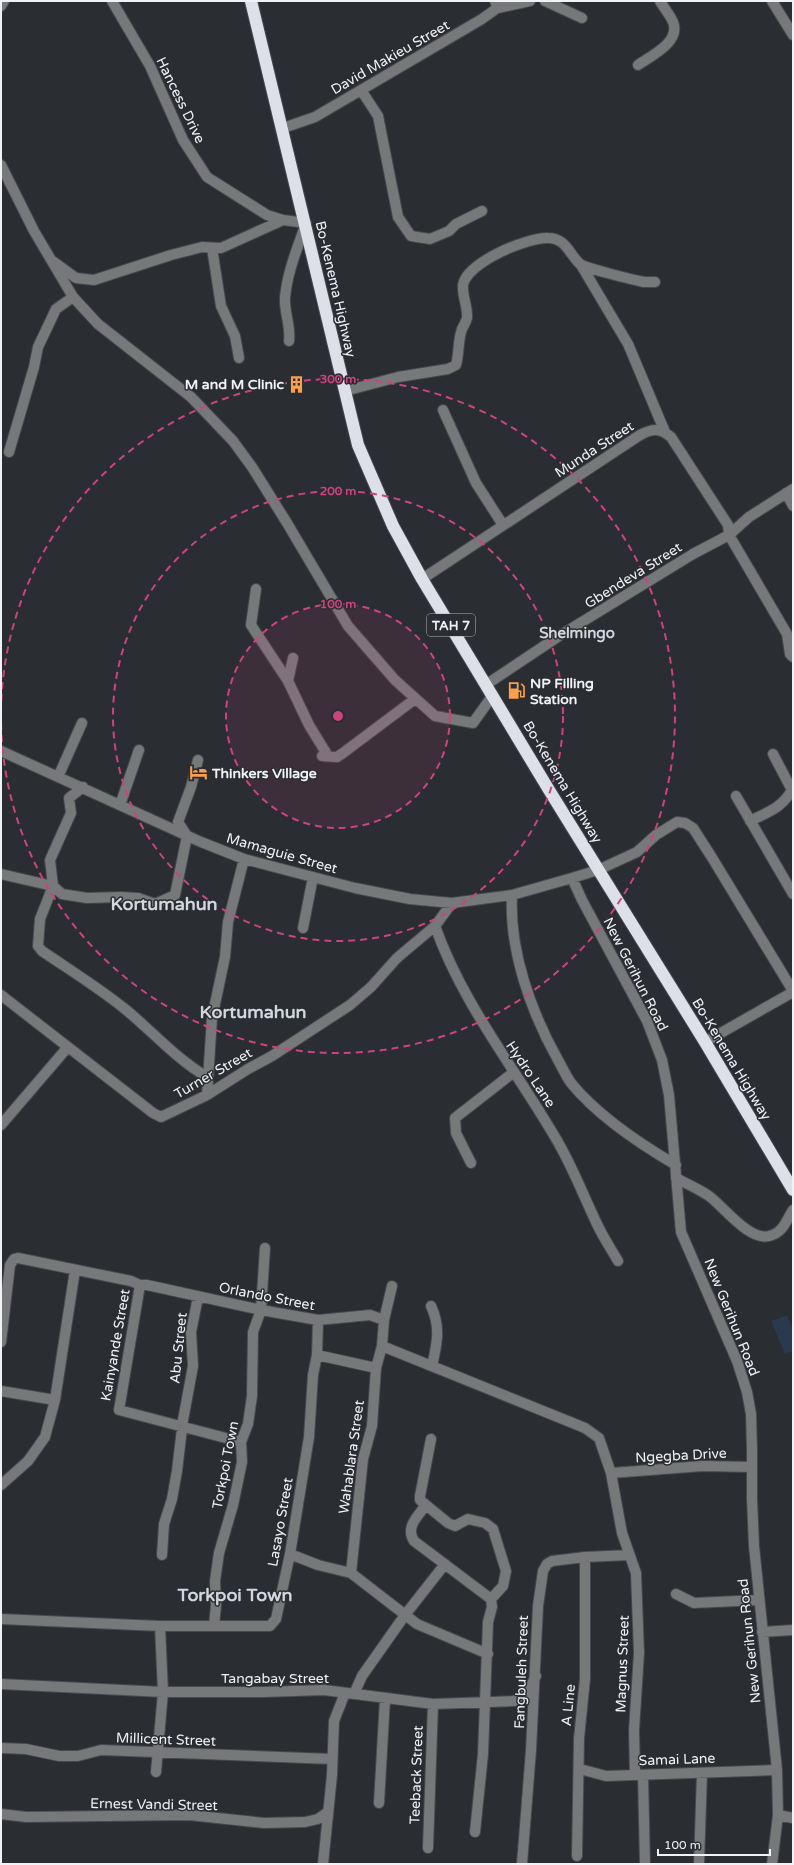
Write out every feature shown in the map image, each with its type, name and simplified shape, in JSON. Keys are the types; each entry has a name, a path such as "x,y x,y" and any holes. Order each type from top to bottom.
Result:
{"highway":[{"name":"Bo-Kenema Highway","path":"251,1 306,223 358,445 393,526 422,579 487,684 598,870 705,1042 793,1190"}],"street":[{"path":"1,6 4,1"},
{"name":"Hancess Drive","path":"112,1 150,66 183,140 207,177 267,215 283,220 306,223"},
{"name":"David Makieu Street","path":"283,128 315,117 361,90 496,5 507,1"},
{"path":"496,5 530,1"},
{"path":"545,1 582,18"},
{"path":"638,65 662,48 673,37 674,24 660,1"},
{"path":"772,1 793,35"},
{"path":"361,90 378,116 398,217 411,236 430,239 449,231 456,224 482,211"},
{"path":"1,165 34,232 73,297 98,324 191,397 233,441 252,467 287,523 348,626 395,680 435,716 473,723 493,695"},
{"path":"51,260 76,278 94,280 171,255 202,247 221,248 283,220"},
{"path":"289,341 290,333 285,299 290,270 306,223"},
{"path":"345,392 398,377 448,369 456,365 461,331 467,318 464,299 465,281 474,270 498,252 508,247 548,238 560,241 567,246 581,265 628,344 665,432 671,437 728,526 729,535 787,634 790,654 793,657"},
{"path":"212,248 221,306 235,336 239,358"},
{"path":"581,265 644,282 655,282"},
{"path":"9,452 34,367 38,347 56,309 73,297"},
{"path":"443,410 476,483 503,525"},
{"name":"Munda Street","path":"422,579 640,435 655,429 665,432"},
{"path":"790,491 793,506"},
{"name":"Gbendeva Street","path":"487,684 559,636 693,554 729,535 749,517 790,491"},
{"path":"256,590 251,625 288,681 325,756 337,757 415,699"},
{"path":"288,681 293,658"},
{"path":"58,777 82,723"},
{"path":"120,806 139,750"},
{"name":"Mamaguie Street","path":"1,751 83,787 120,806 187,836 244,859 313,877 410,899 452,903 512,895 572,878"},
{"path":"750,821 775,809 786,801 792,791 773,754"},
{"path":"1,874 53,886 62,894 87,898 138,898 155,904 169,899 175,895 187,836 178,822 191,786 198,760"},
{"path":"83,787 69,798 71,813 50,860 53,886 40,920 38,946 42,951 125,1009 169,1050 190,1067 207,1077"},
{"path":"736,796 793,894"},
{"path":"572,878 598,870 637,852 656,835 677,822 685,823 693,828 793,992 705,1042"},
{"path":"207,1094 212,1018 225,957 228,922 244,859"},
{"path":"303,928 313,877"},
{"name":"New Gerihun Road","path":"572,878 582,900 647,1022 659,1054 669,1095 681,1232 737,1362 747,1392 751,1414 753,1531 777,1770 778,1815 772,1864"},
{"path":"512,895 511,911 517,955 540,1024 547,1040 571,1083 609,1120 654,1153 676,1165"},
{"path":"435,926 452,903"},
{"name":"Hydro Lane","path":"435,926 445,955 472,1005 496,1047 529,1093 564,1151 598,1226 618,1261"},
{"name":"Turner Street","path":"1,995 67,1048 153,1113 161,1116 207,1094 272,1056 350,1005 371,987 397,958 435,926"},
{"path":"1,1125 67,1048"},
{"path":"471,1163 456,1132 455,1118 514,1072"},
{"path":"676,1178 708,1196 742,1227 758,1236 768,1236 781,1230 793,1210"},
{"name":"Torkpoi Town","path":"214,1626 216,1605 215,1581 219,1554 233,1505 242,1462 241,1442 248,1424 252,1396 254,1332 261,1310 266,1248"},
{"name":"Orlando Street","path":"1,1342 10,1264 14,1259 18,1258 198,1297 318,1320 370,1315 384,1320"},
{"path":"1,1485 28,1461 46,1437 55,1400 75,1270"},
{"name":"Kainyande Street","path":"140,1285 119,1410 182,1426"},
{"path":"392,1286 384,1320 382,1346 585,1428 599,1438 611,1473"},
{"name":"Abu Street","path":"162,1555 164,1524 172,1499 182,1426 193,1366 191,1332 198,1297"},
{"path":"431,1306 437,1317 439,1334 432,1366"},
{"name":"Lasayo Street","path":"1,1619 160,1626 270,1626 276,1619 290,1554 310,1437 313,1374 318,1355 318,1320"},
{"name":"Wahablara Street","path":"351,1573 363,1459 372,1426 376,1368 382,1346"},
{"path":"318,1355 376,1368"},
{"path":"1,1391 55,1400"},
{"path":"182,1426 241,1442"},
{"path":"431,1439 420,1500 448,1523 455,1526 468,1519 485,1523 493,1529 506,1572 503,1586 491,1599"},
{"name":"Ngegba Drive","path":"611,1473 703,1466 752,1467"},
{"name":"Magnus Street","path":"611,1473 622,1533 628,1555 636,1574 639,1653 634,1730 639,1775 645,1864"},
{"path":"426,1505 410,1527 410,1536 414,1541 491,1599 492,1607 488,1622 488,1654 483,1754 475,1832"},
{"path":"290,1554 318,1565 351,1573 417,1624 488,1654"},
{"name":"Fangbuleh Street","path":"522,1864 536,1676 536,1628 543,1571 547,1564 552,1561 585,1557 628,1555"},
{"name":"A Line","path":"577,1856 580,1769 579,1727 585,1679 585,1557"},
{"path":"323,1864 334,1721 350,1693 405,1615 445,1564"},
{"path":"676,1594 694,1603 759,1600"},
{"path":"156,1772 162,1692 160,1626"},
{"path":"762,1632 793,1630"},
{"name":"Tangabay Street","path":"1,1684 162,1692 263,1692 324,1690 433,1704 514,1701 522,1698 527,1693 536,1676"},
{"path":"379,1803 385,1699"},
{"name":"Teeback Street","path":"428,1848 433,1704"},
{"name":"Millicent Street","path":"1,1748 26,1749 59,1756 78,1756 100,1750 332,1759"},
{"name":"Samai Lane","path":"580,1769 606,1776 777,1770"},
{"path":"699,1864 702,1773"},
{"name":"Ernest Vandi Street","path":"1,1814 26,1817 189,1815 264,1823 312,1822 328,1812"},
{"path":"778,1815 793,1818"}],"shaded area":[{"path":"787,1315 793,1330 793,1351 785,1354 771,1321"}],"place":[{"name":"M and M Clinic","path":"297,384"},
{"name":"NP Filling Station","path":"517,691"},
{"name":"Thinkers Village","path":"199,773"}],"district":[{"name":"Shelmingo","path":"577,633"},
{"name":"Kortumahun","path":"164,904"},
{"name":"Kortumahun","path":"253,1012"},
{"name":"Torkpoi Town","path":"235,1595"}]}
